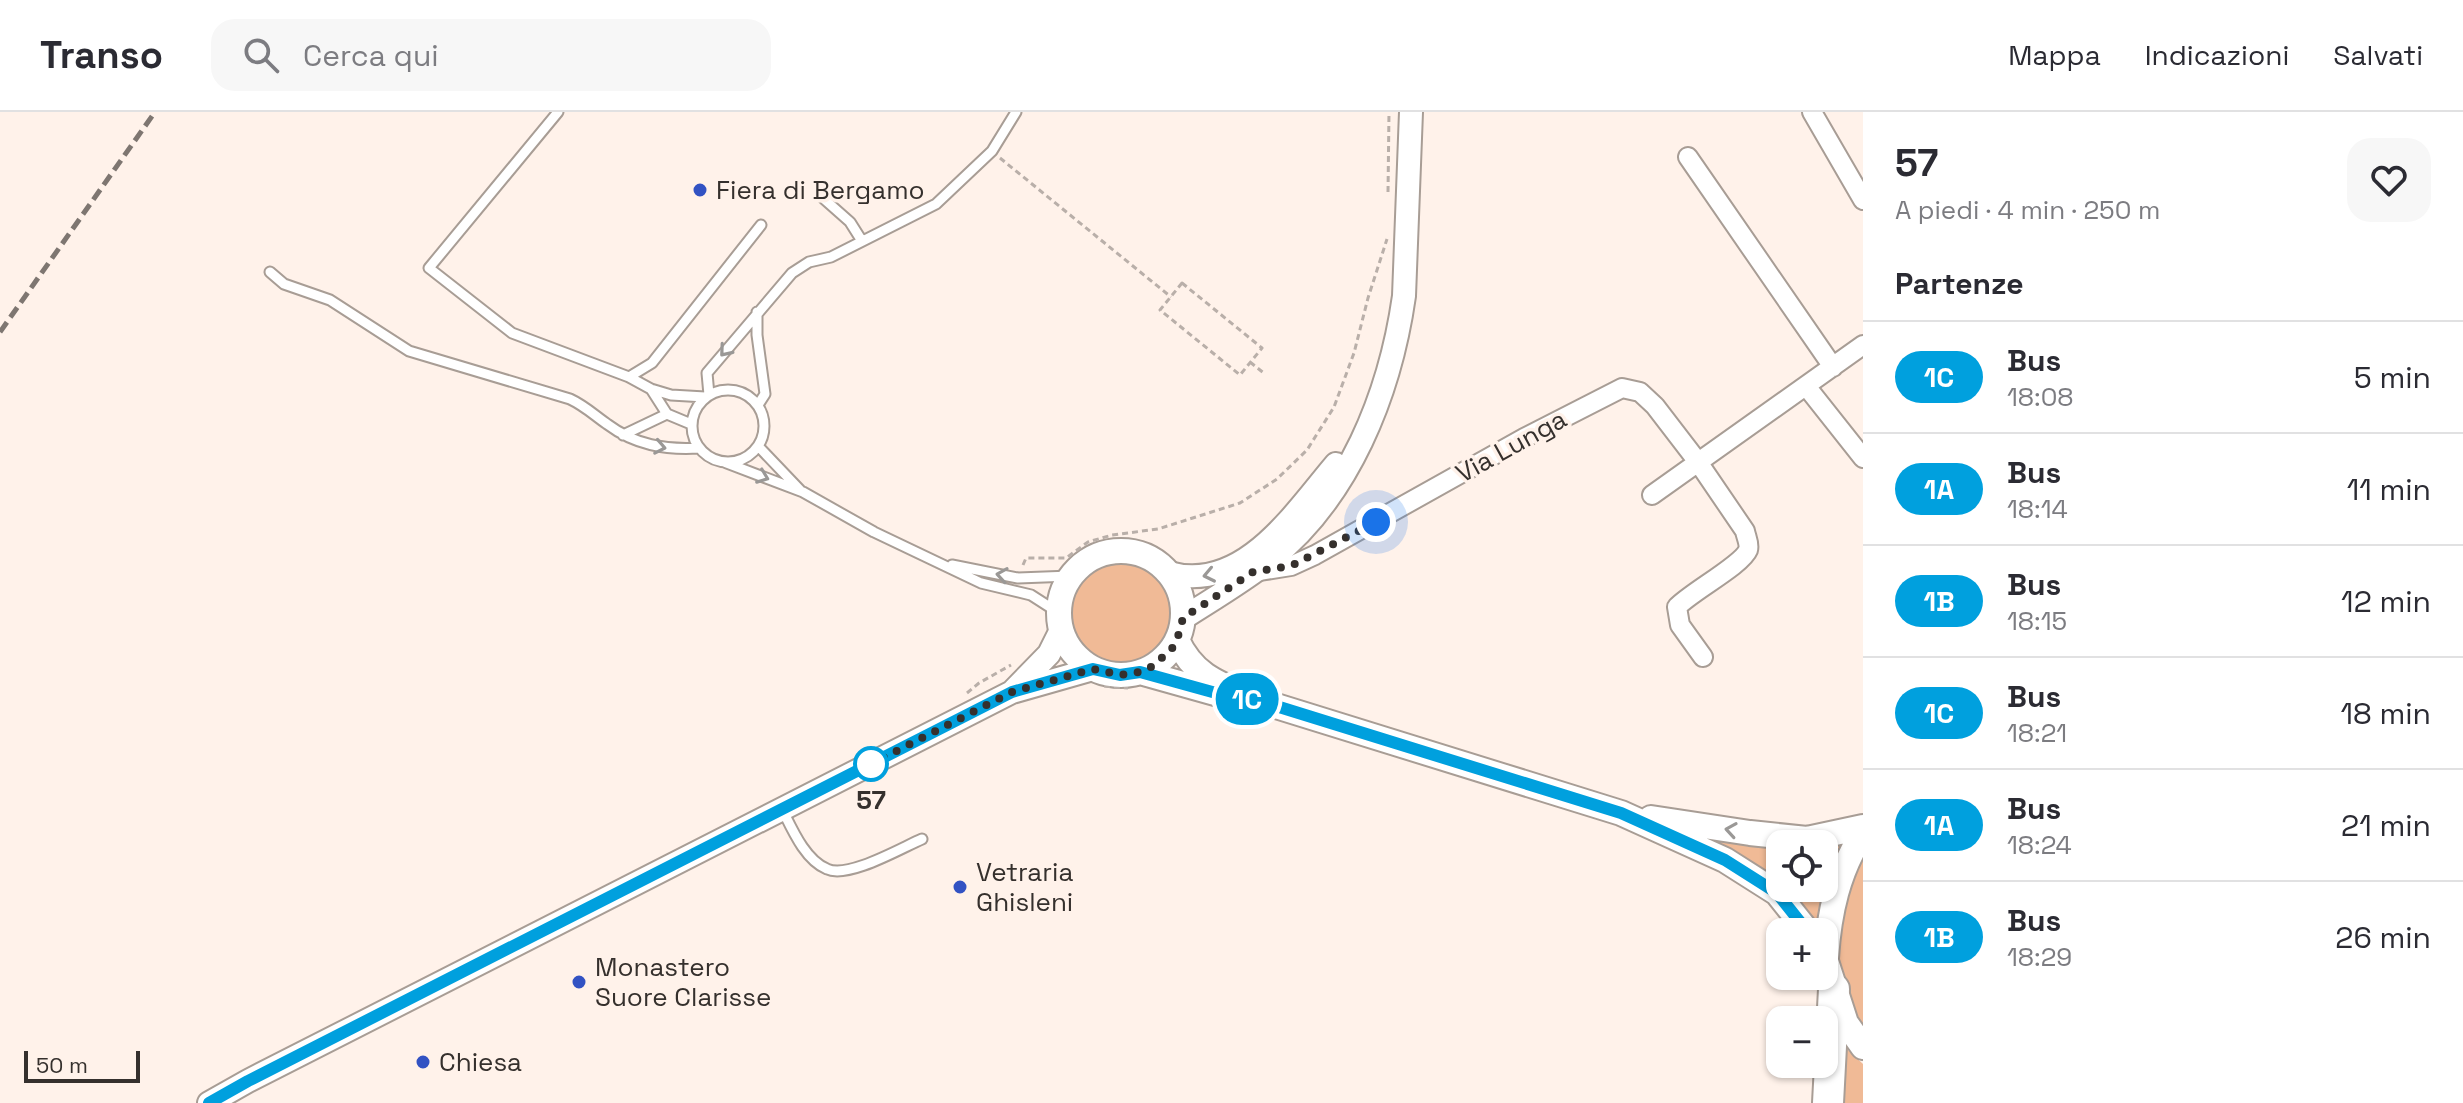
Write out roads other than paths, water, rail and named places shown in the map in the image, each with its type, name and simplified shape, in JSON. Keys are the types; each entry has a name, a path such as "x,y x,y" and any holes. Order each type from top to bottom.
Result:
{"highway":[{"path":"1828,1103 1834,990"}],"main road":[{"name":"Via Lunga","path":"1071,576 1088,560 1119,550 1149,557 1169,573"},
{"path":"1169,573 1179,591 1180,629 1186,660 1204,675 1260,701"},
{"path":"1071,576 1061,597 1060,622 1074,653 1093,669 1120,675 1140,672 1216,693 1260,701 1621,813 1725,860 1777,893 1797,918"},
{"name":"Via Lunga","path":"1140,672 1159,662 1180,629"},
{"path":"1621,813 1807,839 1863,827"},
{"path":"1829,918 1850,853 1863,833"},
{"path":"1834,990 1846,1023 1863,1047"}],"street":[{"name":"Via Lunga","path":"1403,112 1407,165"},
{"name":"Via Lunga","path":"1180,629 1284,547 1341,481 1354,460 1383,388 1401,322 1411,112"},
{"path":"1812,112 1863,200"},
{"path":"1688,157 1833,367"},
{"path":"1652,495 1863,345"},
{"path":"1806,386 1863,458"},
{"name":"Via Lunga","path":"1253,572 1277,570 1306,559 1524,438 1622,388 1640,392 1655,406 1745,531 1748,550 1739,562 1677,607 1680,625 1703,657"},
{"name":"Via Lunga","path":"1169,573 1183,577 1209,577 1226,571 1252,555 1283,526 1363,433"},
{"path":"1284,547 1306,559"},
{"path":"1012,692 1049,654 1060,622"},
{"path":"209,1103 1012,692 1093,669"}],"lane":[{"path":"558,112 429,268 512,333 629,377 651,389 671,395 707,396"},
{"path":"707,396 707,373 792,273 809,262 831,257 936,204 992,151 1016,112"},
{"path":"824,199 850,222 862,241"},
{"path":"629,377 652,363 761,225"},
{"path":"270,272 284,284 330,300 409,351 570,399 589,408 623,435 652,446 671,450 699,448"},
{"path":"757,312 765,394 758,405"},
{"path":"651,389 667,414 691,424"},
{"path":"724,462 744,459 758,446 763,434 764,422 758,405 741,391 719,390 707,396 693,413 694,441 714,460 803,492 874,532 981,583 1031,595 1060,622"},
{"path":"623,435 667,414"},
{"path":"758,446 803,492"},
{"path":"934,561 1018,578 1071,576"},
{"path":"782,809 809,855 828,870 852,870 922,839"}],"railway":[{"path":"0,332 155,112"}],"place":[{"name":"Fiera di Bergamo","path":"700,190"},
{"name":"57","path":"871,764"},
{"name":"Vetraria Ghisleni","path":"960,887"},
{"name":"Monastero Suore Clarisse","path":"579,982"},
{"name":"Chiesa","path":"423,1062"}]}
